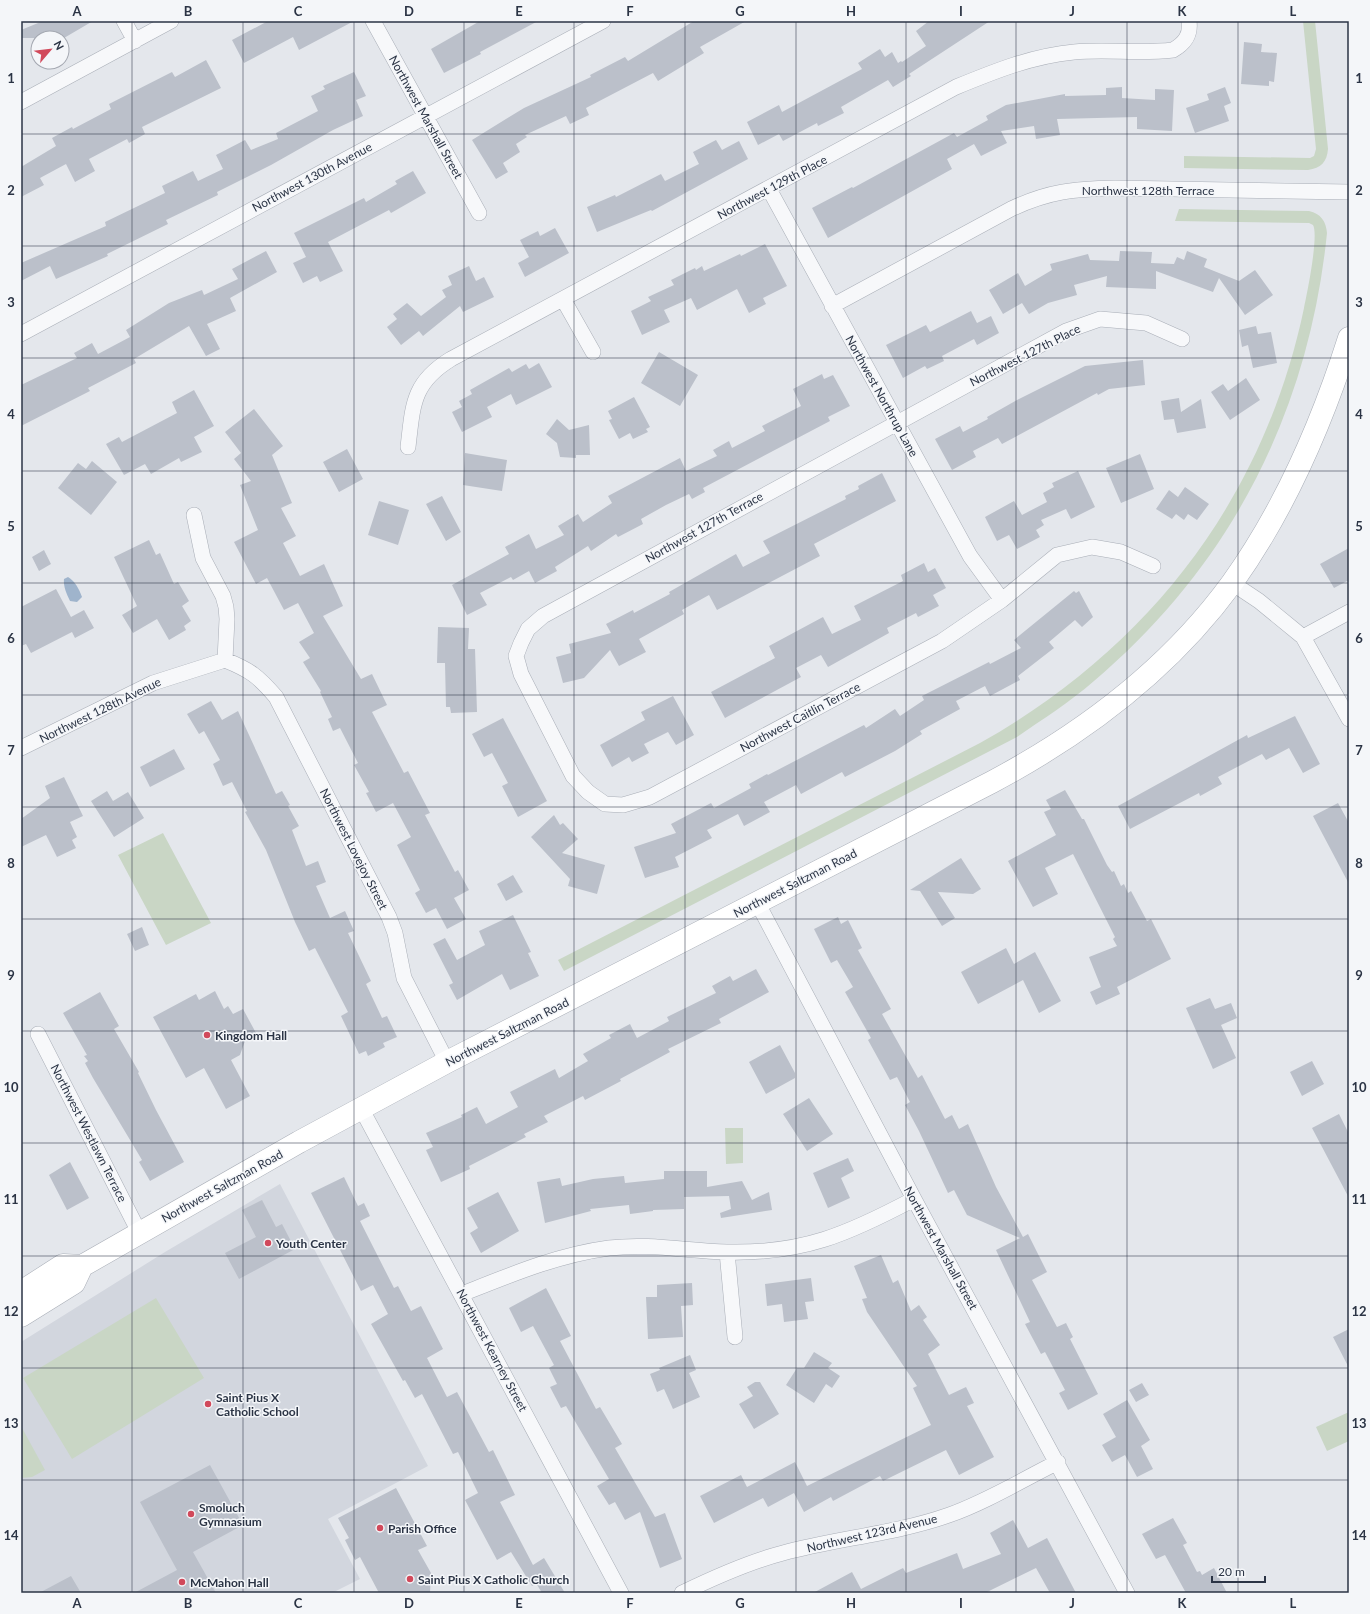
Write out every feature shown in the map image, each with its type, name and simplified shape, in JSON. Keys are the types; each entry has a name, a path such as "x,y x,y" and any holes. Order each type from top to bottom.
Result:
{"main road":[{"name":"Northwest Saltzman Road","path":"21,1292 63,1266 82,1266 139,1232 361,1108 447,1062 998,779 1035,759 1080,730 1130,691 1154,669 1194,628 1232,583 1259,542 1296,475 1337,374 1349,338"},
{"path":"21,1316 74,1284 82,1266"}],"street":[{"path":"124,21 135,41"},
{"path":"21,102 171,21"},
{"name":"Northwest Marshall Street","path":"373,21 479,213"},
{"name":"Northwest 130th Avenue","path":"21,334 603,21"},
{"name":"Northwest 129th Place","path":"408,447 415,400 422,384 434,369 563,298 769,189 956,87 1018,63 1067,53 1173,50 1182,44 1187,38 1190,28 1189,21"},
{"name":"Northwest 128th Terrace","path":"832,306 1011,209 1035,198 1057,192 1083,189 1115,188 1349,192"},
{"name":"Northwest Northrup Lane","path":"769,189 970,556 1002,600"},
{"path":"563,298 593,352"},
{"name":"Northwest 127th Place","path":"896,422 1066,331 1100,319 1146,323 1182,339"},
{"name":"Northwest 127th Terrace","path":"521,643 528,629 543,616 896,422"},
{"path":"194,515 203,558 223,596 226,606 227,619 225,660"},
{"name":"Northwest Caitlin Terrace","path":"521,643 516,656 521,674 574,776 588,792 605,804 623,805 650,797 942,641 1002,600 1058,555 1092,547 1121,552 1153,566"},
{"path":"1232,583 1259,601 1303,637 1349,719"},
{"path":"1303,637 1349,612"},
{"name":"Northwest 128th Avenue","path":"21,748 153,683 225,660"},
{"name":"Northwest Lovejoy Street","path":"225,660 251,671 276,697 389,918 395,933 404,978 447,1062"},
{"name":"Northwest Marshall Street","path":"757,902 914,1199 1058,1462 1127,1593"},
{"name":"Northwest Westlawn Terrace","path":"38,1034 139,1232"},
{"name":"Northwest Kearney Street","path":"361,1108 621,1593"},
{"path":"462,1294 551,1260 609,1248 660,1246 727,1252 770,1251 806,1246 838,1236 866,1224 914,1199"},
{"path":"727,1252 735,1337"},
{"name":"Northwest 123rd Avenue","path":"682,1593 728,1571 785,1552 890,1531 949,1515 973,1505 1058,1462"}],"shaded area":[{"name":"Saint Pius X Catholic School","path":"280,1184 428,1466 328,1519 360,1579 332,1593 21,1593 21,1342 165,1252"}],"green space":[{"path":"1303,21 1315,21 1328,149 1325,161 1320,166 1308,170 1184,168 1184,156 1310,158 1314,156 1316,149"},
{"path":"1179,209 1309,211 1320,216 1324,222 1327,233 1317,299 1302,362 1281,422 1255,480 1223,535 1186,587 1143,636 1085,689 1017,737 564,971 558,960 980,743 1041,705 1096,662 1146,614 1190,562 1228,505 1260,443 1286,378 1304,308 1315,240 1313,225 1309,223 1175,221"},
{"path":"163,833 211,923 166,945 118,855"},
{"path":"725,1128 743,1128 743,1163 726,1164"},
{"path":"156,1298 204,1378 72,1459 23,1378"},
{"path":"1349,1412 1349,1441 1327,1451 1316,1427"},
{"path":"21,1426 45,1470 32,1477 21,1478"}],"water":[{"path":"68,577 80,591 82,597 77,602 70,601 64,585 64,579"}],"building":[{"path":"43,21 93,21 70,34 70,30 30,30 30,38 21,38 21,30"},
{"path":"268,21 354,21 299,50 293,37 244,63 232,40"},
{"path":"480,21 538,21 480,52 481,54 444,73 431,49"},
{"path":"694,21 746,21 700,47 704,53 658,81 653,73 586,108 589,115 570,124 566,116 525,135 527,137 516,144 520,152 503,163 508,172 496,179 472,140 524,108 591,77 590,75 625,57 628,61"},
{"path":"929,21 990,21 909,74 911,76 893,87 888,80 841,107 844,113 818,126 817,123 783,141 779,134 758,145 747,122 779,105 782,112 862,69 858,63 880,49 885,57 892,52 898,63 901,61 902,62 926,46 916,31"},
{"path":"1244,42 1262,44 1261,52 1277,53 1274,82 1269,81 1269,86 1241,84"},
{"path":"206,60 221,88 142,127 145,134 129,143 127,139 89,159 95,171 75,182 66,164 40,178 44,185 21,197 21,167 56,146 52,138 111,109 109,104 172,72 175,77"},
{"path":"354,72 366,96 356,100 363,116 333,130 271,165 217,192 218,195 166,220 168,224 107,254 108,256 56,279 50,266 21,281 21,263 106,226 105,222 165,193 162,186 193,171 198,181 223,169 216,155 245,140 251,150 278,139 276,133 318,111 311,96 325,89 323,86"},
{"path":"1122,87 1122,98 1155,100 1155,89 1174,90 1172,131 1137,129 1137,117 1057,119 1060,135 1036,139 1034,126 1001,131 1007,143 981,156 974,144 947,159 952,169 828,238 812,208 852,187 853,188 954,133 957,137 988,120 986,116 1006,105 1065,94 1065,96 1106,95 1106,88"},
{"path":"1225,87 1231,103 1224,106 1229,121 1195,133 1186,108 1209,100 1207,94"},
{"path":"716,140 722,150 739,141 748,159 652,211 651,210 597,232 587,207 615,195 616,197 661,174 665,181 699,164 693,152"},
{"path":"413,171 426,193 391,213 389,210 328,242 343,271 320,282 317,276 303,283 293,263 306,257 294,233 364,198 366,202 397,184 395,181"},
{"path":"555,228 569,253 525,277 518,263 529,257 520,240 538,231 540,236"},
{"path":"765,244 787,286 763,298 766,304 749,313 737,289 697,310 691,298 664,310 670,322 642,335 631,311 651,301 648,297 674,285 671,280 695,268 696,270 702,266 704,271 740,254 741,256"},
{"path":"266,251 277,272 230,298 236,311 207,324 220,349 206,356 189,326 134,359 136,363 88,388 90,391 21,426 21,385 77,358 74,353 92,343 98,354 130,337 126,330 169,303 202,290 204,295 238,279 232,269"},
{"path":"1120,251 1152,252 1151,263 1174,264 1177,257 1184,260 1187,251 1207,259 1204,267 1239,281 1255,270 1273,295 1245,315 1219,278 1213,292 1156,271 1156,289 1106,287 1107,276 1074,285 1077,295 1048,303 1029,314 1022,303 1003,314 989,290 1018,273 1025,286 1052,270 1050,264 1088,254 1090,260 1119,261"},
{"path":"469,266 476,281 484,277 494,297 463,312 460,306 423,336 419,331 401,345 387,327 397,319 393,314 407,303 421,316 446,297 442,290 452,285 448,276"},
{"path":"971,311 977,323 991,316 999,333 977,345 974,339 942,356 944,361 927,369 925,366 903,378 886,345 926,325 930,332"},
{"path":"1256,326 1258,334 1271,332 1277,363 1253,368 1248,345 1242,347 1239,330"},
{"path":"659,352 698,375 680,406 641,383"},
{"path":"1143,360 1145,385 1109,389 1098,395 1097,393 1002,444 998,438 973,451 976,457 952,470 935,439 960,426 963,432 988,419 987,417 1017,400 1085,366"},
{"path":"539,363 552,387 516,405 511,394 487,407 492,417 462,432 452,412 462,407 459,401 472,394 470,390 509,368 512,372 526,364 529,369"},
{"path":"822,374 824,379 833,375 850,406 828,417 830,421 703,488 705,492 692,499 689,494 666,505 641,519 643,524 618,537 616,534 591,551 588,546 555,567 557,571 535,583 529,571 513,580 511,577 480,593 487,605 467,615 452,585 509,554 505,547 529,534 536,549 564,535 558,526 578,514 583,522 612,503 608,496 680,458 686,471 717,456 713,450 729,441 732,448 765,431 762,426 801,406 793,389"},
{"path":"1246,378 1260,400 1230,420 1211,392 1223,384 1228,391"},
{"path":"194,390 214,426 194,437 202,452 181,462 179,458 151,474 145,464 124,475 106,444 119,437 122,442 177,413 172,402"},
{"path":"634,397 650,427 646,429 648,432 633,439 630,433 619,439 609,420 612,419 608,411"},
{"path":"1179,398 1181,412 1201,399 1206,428 1177,433 1174,419 1164,420 1161,401"},
{"path":"254,409 283,446 272,455 292,503 281,508 296,536 283,543 300,576 324,564 343,606 323,616 361,679 372,674 387,705 372,712 404,773 408,771 430,813 425,815 455,872 458,870 469,890 454,898 466,919 447,929 436,908 426,913 415,893 420,890 397,845 411,837 393,803 376,812 366,793 369,792 354,765 358,763 340,728 333,731 328,719 332,717 320,692 321,691 303,662 310,658 299,642 314,633 298,603 284,610 267,578 256,584 234,542 258,530 240,485 251,481 234,459 241,453 225,432"},
{"path":"557,419 569,430 589,425 590,455 576,455 576,458 560,457 557,443 546,434"},
{"path":"347,449 363,479 339,492 323,462"},
{"path":"465,453 507,460 502,491 463,485"},
{"path":"1140,454 1154,489 1121,503 1106,468"},
{"path":"92,461 117,482 91,515 58,488 78,463 86,469"},
{"path":"1078,471 1095,507 1071,519 1066,509 1041,520 1044,525 1036,530 1040,537 1017,549 1009,535 997,541 985,517 1014,501 1022,515 1047,502 1043,493 1054,487 1052,483"},
{"path":"882,473 896,501 814,544 820,556 717,610 709,595 682,610 684,614 639,639 646,652 619,666 610,650 584,678 563,683 556,657 571,653 569,644 611,633 606,624 633,610 634,613 670,594 669,592 736,554 743,567 770,553 763,541 846,499 845,496 859,489 858,486"},
{"path":"1185,487 1209,504 1197,520 1188,514 1184,520 1176,514 1172,519 1156,509 1169,490 1178,497"},
{"path":"442,496 461,532 446,541 426,504"},
{"path":"379,501 409,510 398,545 368,535"},
{"path":"149,540 156,555 160,553 174,584 178,582 189,601 182,606 191,621 184,626 186,630 169,640 157,619 133,633 122,615 137,606 114,557"},
{"path":"1349,548 1349,580 1334,588 1320,564"},
{"path":"44,550 51,564 39,571 32,557"},
{"path":"924,563 928,572 935,568 946,588 933,595 939,606 918,617 916,613 887,628 889,633 828,667 821,655 796,668 801,677 725,718 711,692 775,658 769,646 823,617 832,634 861,620 854,606 903,581 901,575"},
{"path":"56,589 71,617 84,610 94,628 75,638 72,632 31,653 26,644 21,646 21,607"},
{"path":"1074,591 1076,593 1079,591 1093,617 1082,627 1075,620 1049,642 1054,648 1018,676 1020,680 990,696 985,686 956,701 960,709 920,731 922,734 895,751 845,777 842,772 801,794 796,785 764,802 770,812 744,826 738,814 707,830 712,838 675,857 679,867 645,878 634,847 676,833 671,824 711,803 714,808 751,788 749,784 767,774 768,775 864,725 866,728 895,709 900,716 924,700 922,696 989,662 990,664 1021,648 1014,640"},
{"path":"438,627 469,628 468,649 475,649 477,712 451,713 450,707 446,707 445,663 437,663"},
{"path":"673,696 694,735 676,745 668,732 644,744 649,753 632,762 629,757 612,767 600,745 645,720 641,712"},
{"path":"211,701 222,720 238,711 276,794 282,791 290,805 288,806 299,826 292,830 306,866 318,861 326,882 316,886 330,918 345,911 354,931 348,933 371,981 366,984 382,1018 387,1016 397,1037 383,1043 385,1047 368,1056 366,1051 359,1054 341,1016 348,1012 315,948 309,951 295,922 266,850 245,812 247,811 232,782 223,786 213,764 220,760 204,731 199,734 187,714"},
{"path":"1295,716 1320,764 1303,773 1289,748 1266,760 1262,754 1218,777 1222,784 1200,796 1199,793 1130,829 1118,806 1247,735 1248,738"},
{"path":"503,718 547,801 518,817 502,786 508,783 492,753 484,757 472,734"},
{"path":"174,749 185,769 150,787 140,767"},
{"path":"64,777 83,816 70,822 77,837 72,840 76,848 57,857 46,835 21,847 21,819 50,798 45,786"},
{"path":"1065,790 1082,819 1084,819 1107,865 1112,872 1114,871 1121,886 1124,884 1128,893 1131,891 1147,921 1151,919 1171,959 1117,987 1120,994 1096,1005 1090,992 1101,987 1089,957 1117,946 1113,939 1115,937 1073,854 1045,868 1058,894 1033,907 1008,861 1056,835 1044,812 1051,809 1046,800"},
{"path":"107,791 113,801 128,792 144,818 114,837 91,801"},
{"path":"1338,803 1349,823 1349,884 1313,816"},
{"path":"554,815 560,825 563,823 578,839 562,853 605,865 597,894 568,886 570,879 531,837"},
{"path":"961,858 981,889 973,894 938,892 955,918 942,926 920,891 910,890"},
{"path":"513,875 523,892 506,901 497,884"},
{"path":"513,915 531,952 528,953 539,976 510,990 502,974 457,1000 449,985 453,983 433,944 445,938 457,960 485,945 479,931"},
{"path":"838,917 841,924 848,920 862,948 858,950 891,1009 882,1014 918,1078 922,1075 945,1119 952,1115 959,1129 968,1124 996,1187 1023,1237 1028,1234 1047,1272 1032,1280 1057,1327 1066,1323 1073,1337 1070,1339 1098,1394 1068,1410 1059,1393 1065,1390 1045,1352 1041,1354 1025,1324 1030,1322 996,1250 1020,1238 967,1215 954,1190 948,1193 905,1105 910,1102 897,1077 890,1080 868,1040 871,1038 845,992 853,987 837,960 831,963 814,929"},
{"path":"142,927 149,945 135,951 127,934"},
{"path":"1006,948 1014,964 1035,952 1061,1001 1039,1013 1023,980 978,1004 961,972"},
{"path":"756,969 769,992 719,1019 721,1023 668,1049 670,1052 620,1079 621,1081 585,1100 583,1096 544,1116 548,1122 524,1134 526,1137 469,1166 470,1169 441,1182 426,1150 433,1147 426,1133 462,1117 461,1115 477,1107 486,1124 518,1107 510,1092 555,1069 559,1078 588,1061 583,1054 611,1038 609,1035 630,1024 637,1038 669,1021 667,1017 716,993 712,986 730,976 733,981"},
{"name":"Kingdom Hall","path":"215,991 224,1009 228,1006 233,1014 243,1009 256,1033 246,1038 240,1055 231,1060 250,1096 226,1109 204,1068 186,1078 153,1017 196,994 199,1000"},
{"path":"100,992 119,1026 114,1029 139,1072 138,1073 156,1110 184,1162 150,1181 139,1162 142,1160 85,1063 88,1061 84,1056 87,1055 63,1013"},
{"path":"1210,998 1215,1009 1231,1003 1237,1018 1221,1025 1236,1058 1213,1069 1186,1008"},
{"path":"780,1045 795,1073 795,1078 766,1094 749,1062"},
{"path":"1312,1061 1324,1084 1302,1096 1290,1072"},
{"path":"809,1098 833,1134 807,1151 783,1114"},
{"path":"1339,1114 1349,1134 1349,1198 1312,1128"},
{"path":"848,1158 854,1171 841,1178 850,1198 828,1208 813,1173"},
{"path":"70,1162 89,1198 67,1210 49,1175"},
{"path":"664,1171 707,1171 707,1187 742,1181 752,1200 769,1192 772,1210 721,1218 720,1213 731,1209 729,1196 684,1197 684,1209 653,1210 630,1214 629,1205 590,1209 591,1211 545,1223 537,1182 560,1178 562,1186 593,1179 624,1176 625,1183 664,1179"},
{"path":"344,1177 358,1206 364,1203 370,1216 360,1221 394,1288 398,1286 411,1311 421,1306 443,1349 427,1358 447,1397 457,1392 489,1452 493,1450 515,1495 500,1502 533,1565 544,1558 565,1593 542,1593 536,1583 532,1586 511,1552 497,1560 465,1500 478,1493 458,1452 453,1454 422,1394 415,1398 405,1380 403,1381 371,1324 388,1314 373,1285 361,1291 311,1193"},
{"path":"498,1192 519,1231 481,1253 470,1233 478,1228 467,1208"},
{"name":"Youth Center","path":"262,1200 276,1227 282,1224 295,1249 239,1279 225,1253 256,1237 242,1210"},
{"path":"881,1255 893,1283 898,1280 911,1311 919,1305 927,1317 923,1320 940,1345 928,1354 949,1395 966,1387 974,1403 967,1406 994,1457 959,1475 946,1450 883,1481 880,1476 833,1501 831,1497 804,1512 794,1493 768,1507 763,1498 714,1523 700,1496 741,1475 747,1487 795,1462 807,1486 931,1425 913,1388 917,1386 867,1312 862,1299 867,1298 854,1266"},
{"path":"811,1278 814,1301 805,1302 808,1319 784,1322 782,1304 767,1306 765,1284"},
{"path":"692,1283 693,1305 681,1306 683,1337 648,1339 646,1297 657,1297 657,1285"},
{"path":"546,1288 571,1336 560,1341 596,1409 600,1407 622,1444 615,1448 655,1517 665,1513 682,1559 660,1568 640,1512 625,1520 615,1502 609,1505 597,1486 609,1479 566,1406 561,1408 550,1387 557,1384 549,1368 554,1365 533,1326 521,1332 509,1308"},
{"path":"1349,1329 1349,1368 1333,1337"},
{"path":"814,1352 832,1363 828,1368 840,1376 832,1388 826,1384 814,1403 786,1385 797,1368 804,1368"},
{"path":"690,1355 696,1370 689,1373 700,1397 673,1409 664,1389 657,1392 650,1374 660,1370 659,1368"},
{"path":"755,1382 760,1382 779,1414 754,1429 739,1404 753,1396 747,1387"},
{"path":"1142,1383 1149,1395 1136,1402 1129,1390"},
{"path":"1127,1400 1150,1440 1141,1446 1153,1469 1137,1477 1125,1455 1112,1462 1102,1445 1116,1437 1103,1414"},
{"name":"Smoluch Gymnasium","path":"210,1465 243,1525 193,1552 216,1593 134,1593 177,1570 140,1502"},
{"name":"Parish Office","path":"396,1488 427,1546 418,1550 431,1573 430,1593 379,1593 360,1557 355,1560 345,1540 349,1538 338,1518"},
{"path":"1173,1518 1187,1543 1183,1545 1197,1572 1200,1571 1202,1575 1214,1568 1227,1593 1186,1593 1165,1555 1156,1559 1142,1534"},
{"path":"1013,1520 1028,1548 1047,1538 1076,1593 1050,1593 1036,1568 985,1593 813,1593 852,1572 861,1589 903,1568 906,1573 957,1553 963,1569 1001,1554 990,1533"},
{"path":"71,1576 81,1593 39,1593"}],"place":[{"name":"Kingdom Hall","path":"207,1035"},
{"name":"Youth Center","path":"268,1243"},
{"name":"Saint Pius X Catholic School","path":"208,1404"},
{"name":"Smoluch Gymnasium","path":"191,1514"},
{"name":"Parish Office","path":"380,1528"},
{"name":"Saint Pius X Catholic Church","path":"410,1579"},
{"name":"McMahon Hall","path":"182,1582"}]}
